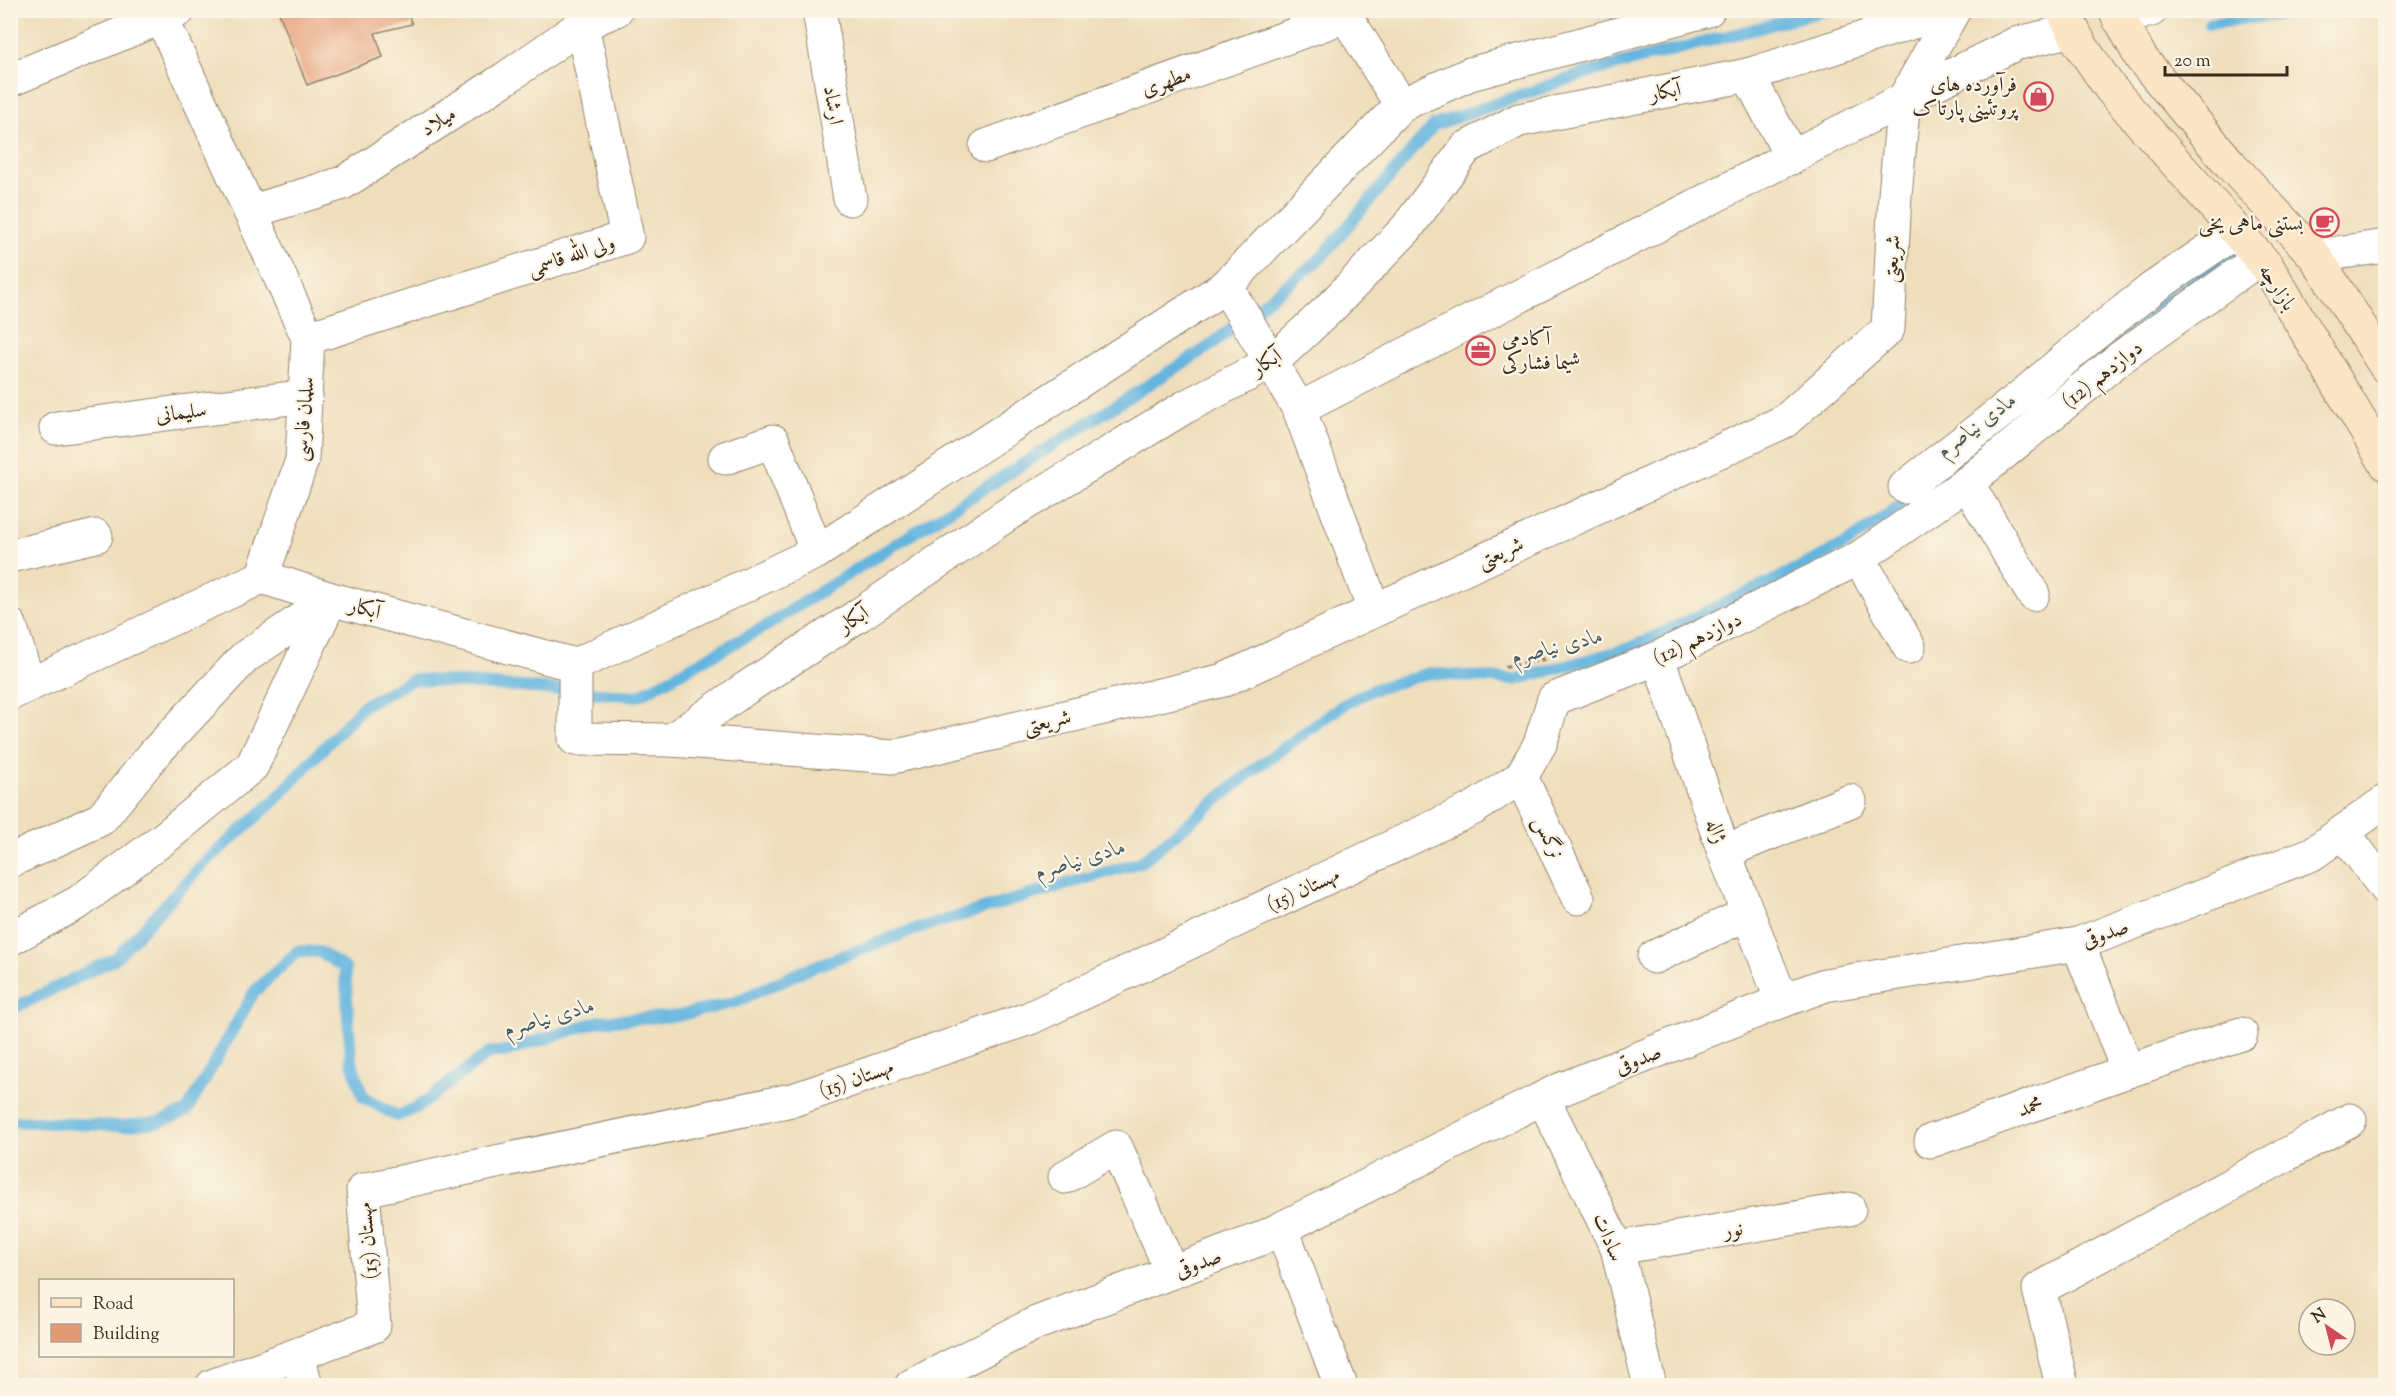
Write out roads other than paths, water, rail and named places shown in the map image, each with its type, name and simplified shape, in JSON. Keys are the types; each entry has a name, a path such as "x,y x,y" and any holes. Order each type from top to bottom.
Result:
{"main road":[{"path":"2117,15 2140,58 2231,165 2315,256 2385,367"},
{"name":"بازارچه","path":"2068,20 2080,44 2110,88 2267,266 2385,464"}],"street":[{"name":"میلاد","path":"250,212 343,183 506,78 582,25 616,10"},
{"name":"ارشاد","path":"819,10 850,199"},
{"path":"672,740 575,739 575,665 817,552 1226,286 1401,105 1470,74 1708,10"},
{"path":"1904,99 1952,10"},
{"name":"آبکار","path":"672,740 746,688 1008,514 1185,407 1272,362 1329,309 1406,229 1466,148 1519,120 1748,75 1952,10"},
{"path":"2117,15 2151,10"},
{"path":"10,80 166,12"},
{"name":"سلمان فارسی","path":"166,12 250,212 309,338 302,460 262,577"},
{"path":"1344,13 1401,105"},
{"name":"مطهری","path":"986,146 1344,13"},
{"path":"1299,409 1792,159 1904,99 2068,20"},
{"name":"ولی الله قاسمی","path":"309,338 627,237 582,25"},
{"path":"1748,75 1792,159"},
{"name":"شریعتی","path":"672,740 893,757 1224,680 1785,421 1888,329 1895,195 1904,99"},
{"name":"دوازدهم (12)","path":"1554,699 1658,658 1859,558 1967,483 2120,358 2256,261 2248,245 2232,234 2153,288 2024,394 1905,487"},
{"path":"2315,256 2385,246"},
{"path":"1226,286 1299,409 1374,610"},
{"name":"سلیمانی","path":"56,428 306,396"},
{"path":"725,458 773,441 817,552"},
{"path":"1967,483 2033,594"},
{"path":"10,556 96,536"},
{"path":"1859,558 1909,646"},
{"path":"10,625 20,689 262,577"},
{"name":"آبکار","path":"262,577 332,599 575,665"},
{"name":"آبکار","path":"10,861 101,819 154,754 245,657 332,599"},
{"name":"آبکار","path":"10,939 79,902 167,836 252,766 332,599"},
{"name":"ژاله","path":"1658,658 1724,852 1782,1001"},
{"name":"مهستان (15)","path":"212,1386 302,1370 374,1326 363,1190 796,1099 1030,1018 1474,808 1521,777 1540,744 1554,699"},
{"name":"نرگس","path":"1521,777 1578,898"},
{"path":"1724,852 1850,801"},
{"name":"صدوقی","path":"911,1386 1034,1324 1282,1229 1543,1098 1782,1001 1825,985 2078,944 2312,854 2385,801"},
{"path":"2343,832 2385,890"},
{"path":"1654,957 1747,914"},
{"path":"2078,944 2128,1071"},
{"name":"محمد","path":"1931,1141 2128,1071 2241,1034"},
{"name":"سادات","path":"1543,1098 1617,1248 1650,1386"},
{"path":"2062,1386 2039,1289 2350,1119"},
{"path":"1065,1177 1116,1148 1172,1272"},
{"name":"نور","path":"1617,1248 1849,1209"},
{"path":"1282,1229 1341,1386"}],"waterway":[{"path":"10,1010 116,958 202,865 274,801 364,705 414,679 638,696 766,626 1207,348 1320,259 1434,125 1583,74 1827,10"},
{"path":"2209,24 2312,10"},
{"name":"مادی نیاصرم","path":"2117,337 2151,311 2236,254"},
{"name":"مادی نیاصرم","path":"10,1121 121,1126 159,1122 187,1111 254,992 298,951 319,952 345,968 351,1059 363,1097 397,1116 418,1107 490,1052 504,1052 600,1021 678,1016 735,1002 805,970 916,929 1141,862 1252,771 1343,705 1372,690 1429,673 1515,680 1630,648 1769,583 1847,543 1917,494"}],"place":[{"name":"فرآورده های پروتئینی پارتاک","path":"2038,96"},
{"name":"بستنی ماهی یخی","path":"2324,223"},
{"name":"آکادمی شیما فشارکی","path":"1481,350"}]}
